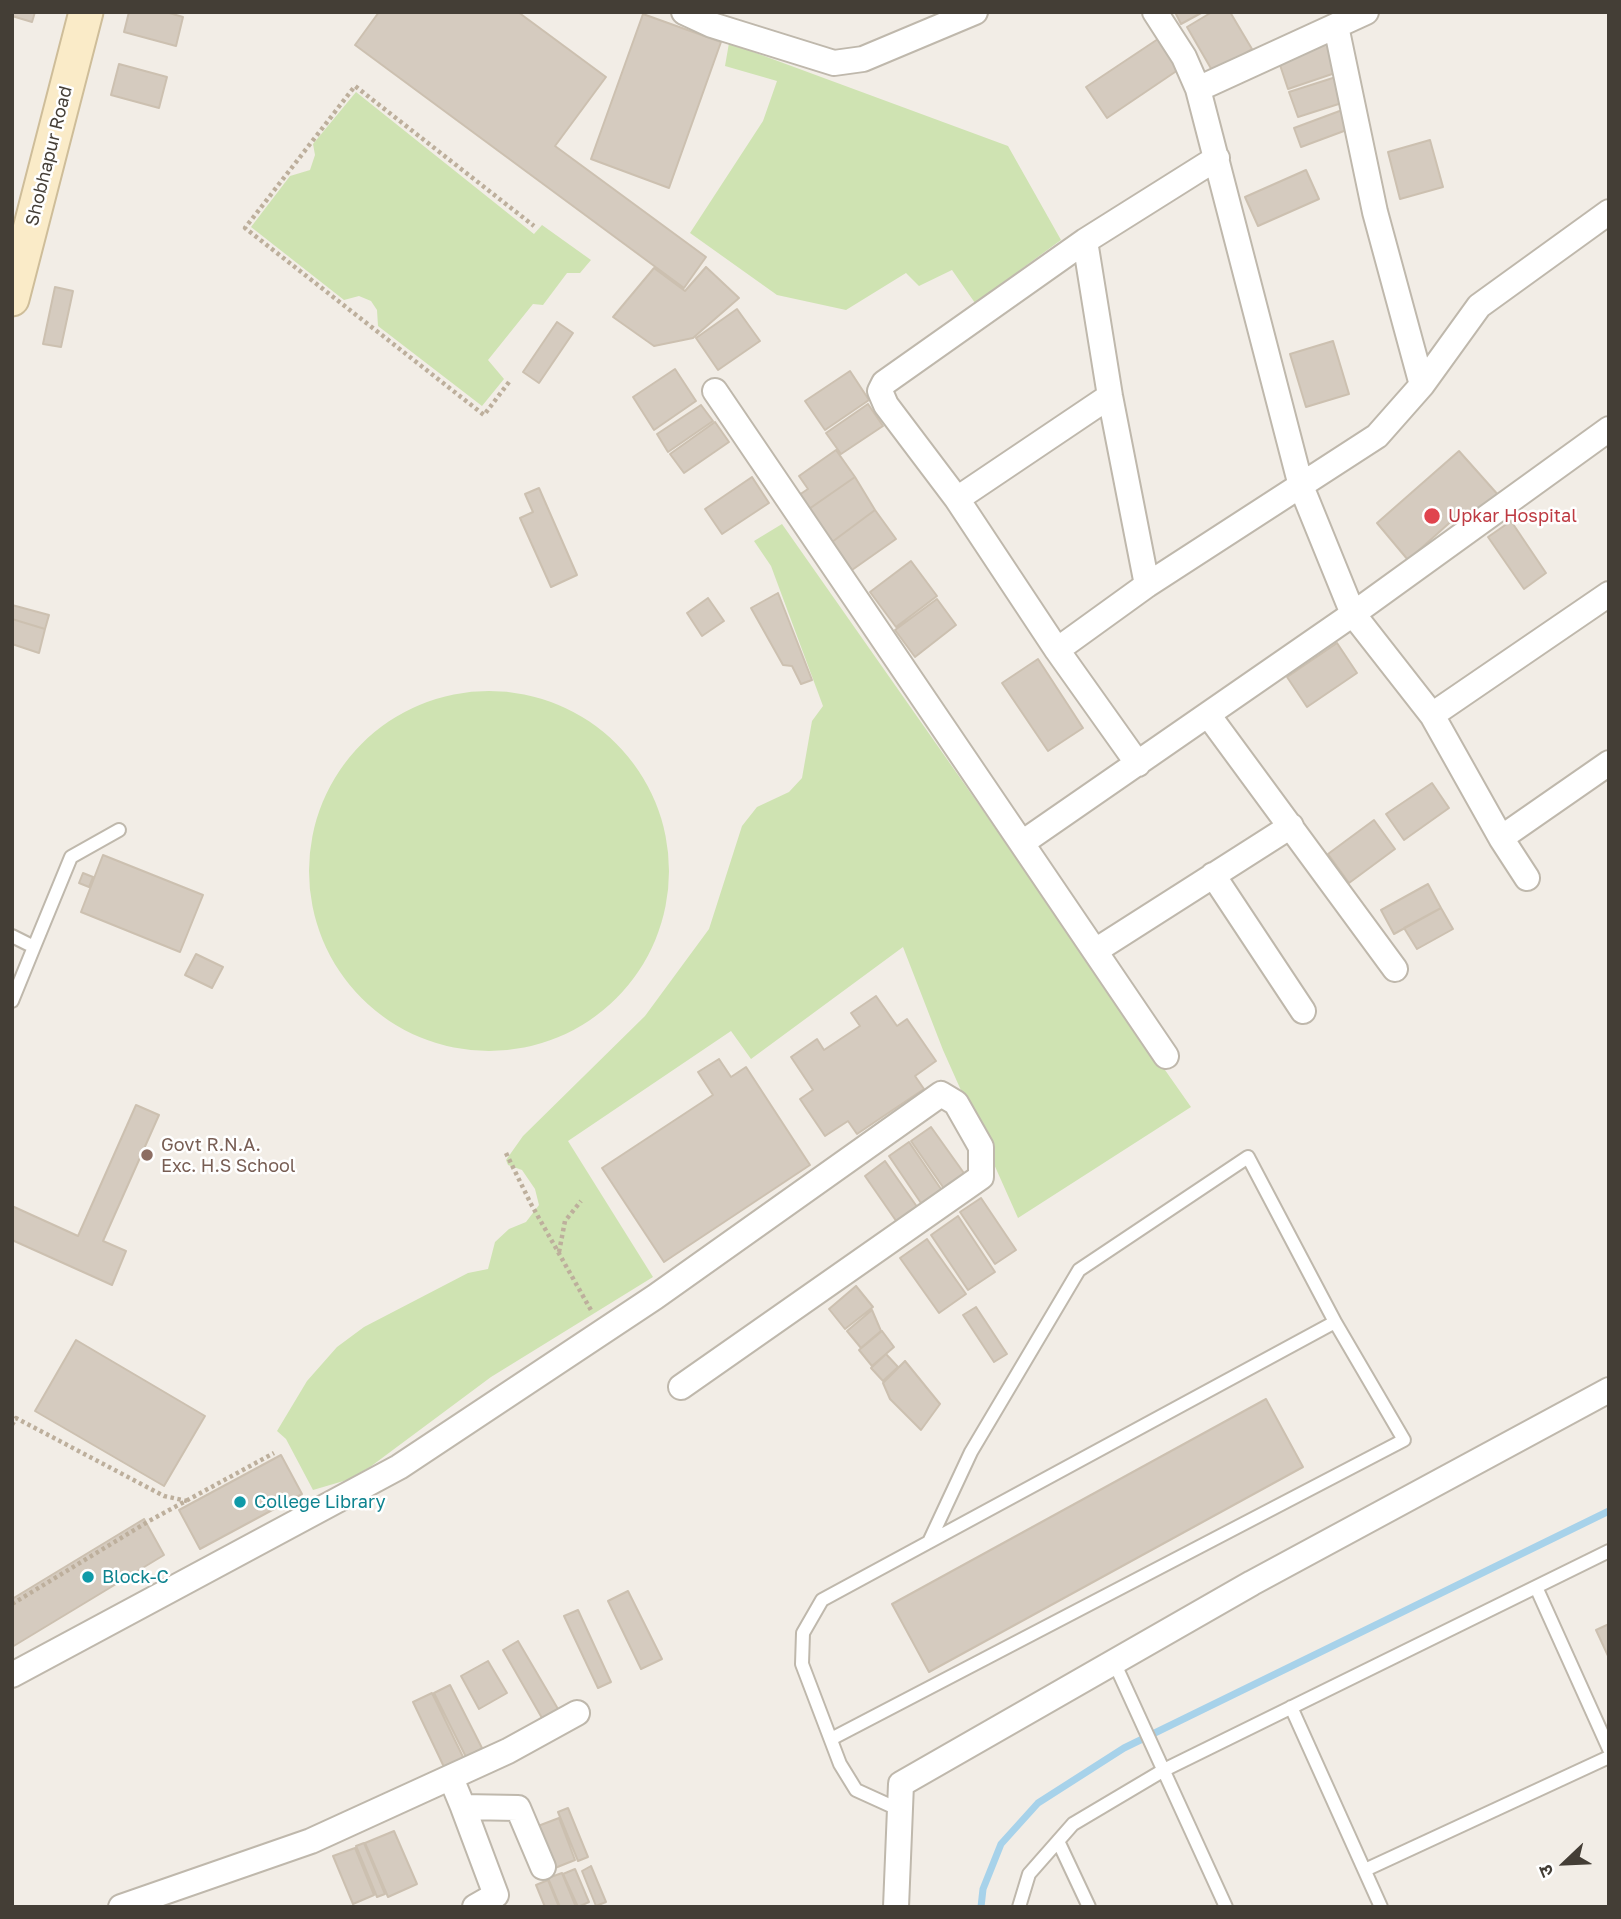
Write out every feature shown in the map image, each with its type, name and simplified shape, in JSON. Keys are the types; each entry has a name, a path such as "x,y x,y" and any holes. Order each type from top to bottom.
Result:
{"main road":[{"name":"Shobhapur Road","path":"12,261 76,12"},
{"name":"Shobhapur Road","path":"12,299 86,12"}],"street":[{"path":"684,12 711,18 834,63 863,59 975,12"},
{"path":"1155,12 1184,57 1198,89 1301,486 1353,614 1432,715 1501,838 1527,878"},
{"path":"1198,89 1366,12"},
{"path":"1336,26 1375,212 1422,386"},
{"path":"1138,764 1057,650 957,499 886,404 881,387 1085,241 1217,158"},
{"path":"1057,650 1147,585 1377,436 1422,386 1479,306 1609,212"},
{"path":"1085,241 1110,396 1147,585"},
{"path":"715,391 1166,1056"},
{"path":"957,499 1110,396"},
{"path":"1021,843 1209,716 1609,429"},
{"path":"1432,715 1609,594"},
{"path":"1209,716 1395,969"},
{"path":"1501,838 1609,763"},
{"path":"1095,951 1292,826"},
{"path":"1213,875 1303,1011"},
{"path":"12,1675 398,1467 603,1331 941,1094 956,1103 981,1147 981,1177 681,1387"},
{"path":"896,1907 901,1784 1276,1570 1609,1390"},
{"path":"121,1907 311,1841 451,1778 577,1713"},
{"path":"451,1778 496,1895 475,1907"},
{"path":"463,1807 518,1808 543,1867"}],"lane":[{"path":"12,1001 71,858 119,830"},
{"path":"12,936 34,947"},
{"path":"831,1739 1404,1440 1335,1321 1248,1157 1080,1270 971,1452 929,1542"},
{"path":"900,1810 856,1790 831,1739 802,1664 803,1633 822,1600 1335,1321"},
{"path":"1019,1907 1029,1874 1073,1824 1164,1770 1609,1551"},
{"path":"1536,1587 1609,1749"},
{"path":"1114,1662 1226,1907"},
{"path":"1291,1707 1381,1907"},
{"path":"1365,1871 1609,1757"},
{"path":"1058,1841 1088,1907"}],"path":[{"path":"509,382 484,415 245,228 355,86 534,226"},
{"path":"506,1153 603,1331"},
{"path":"559,1253 565,1221 581,1201"},
{"path":"12,1425 16,1418 164,1496 188,1501"},
{"path":"12,1604 274,1453"}],"green space":[{"path":"729,43 1008,146 1061,240 975,303 952,270 919,286 906,273 846,310 777,295 690,233 763,121 777,81 725,66"},
{"path":"356,92 534,234 542,225 591,260 580,273 567,273 543,305 533,304 488,360 504,379 482,406 378,326 377,310 371,301 359,296 344,300 251,227 290,176 310,170 315,155 313,144"},
{"path":"782,524 1191,1107 1018,1218 943,1050 903,947 751,1059 731,1031 568,1141 653,1277 491,1377 370,1467 347,1480 313,1490 286,1439 277,1431 307,1381 337,1347 364,1327 468,1273 488,1269 495,1242 509,1229 526,1222 539,1205 535,1189 522,1170 508,1165 506,1160 523,1136 645,1016 709,929 742,826 757,807 789,792 802,778 812,721 823,706 771,566 754,541"},
{"path":"489,691 524,695 558,705 589,722 616,744 638,771 655,802 665,836 669,871 665,906 655,940 638,971 616,998 589,1020 558,1037 524,1047 489,1051 454,1047 420,1037 389,1020 362,998 340,971 323,940 313,906 309,871 313,836 323,802 340,771 362,744 389,722 420,705 454,695"}],"building":[{"path":"12,12 35,12 32,22 12,16"},
{"path":"129,12 166,12 183,17 176,46 124,32"},
{"path":"379,12 518,12 606,77 555,146 706,257 684,288 355,45"},
{"path":"1175,12 1203,12 1181,24"},
{"path":"1212,12 1230,12 1252,49 1213,72 1187,27"},
{"path":"643,14 721,42 669,188 591,159"},
{"path":"1158,39 1178,70 1107,118 1086,87"},
{"path":"1331,41 1341,71 1288,89 1278,59"},
{"path":"119,64 167,77 159,108 111,95"},
{"path":"1339,76 1348,101 1298,117 1289,92"},
{"path":"1345,109 1352,128 1301,147 1294,128"},
{"path":"1430,140 1443,187 1400,199 1388,152"},
{"path":"1306,170 1319,199 1258,226 1245,197"},
{"path":"706,267 739,298 693,338 654,346 613,317 654,268 685,291"},
{"path":"55,287 73,291 61,347 43,344"},
{"path":"737,309 760,341 718,370 696,338"},
{"path":"557,322 573,333 539,383 523,372"},
{"path":"1333,341 1349,394 1306,407 1290,354"},
{"path":"675,369 696,401 654,430 633,397"},
{"path":"850,371 869,400 825,430 805,401"},
{"path":"868,404 883,426 841,454 826,433"},
{"path":"701,405 713,421 668,452 657,434"},
{"path":"715,422 729,442 684,473 670,454"},
{"path":"836,450 855,477 809,509 799,495 808,489 799,476"},
{"path":"1459,451 1500,497 1465,528 1456,517 1408,560 1377,523"},
{"path":"752,477 769,503 722,534 705,509"},
{"path":"855,477 875,510 832,542 809,509"},
{"path":"539,488 577,575 551,587 520,518 533,512 525,494"},
{"path":"875,510 896,539 852,570 832,542"},
{"path":"1511,521 1546,573 1524,589 1488,537"},
{"path":"911,561 937,596 896,627 870,592"},
{"path":"778,593 812,680 801,684 792,666 783,665 751,608"},
{"path":"708,598 724,621 702,636 687,613"},
{"path":"937,599 956,625 915,657 895,630"},
{"path":"12,605 49,615 45,629 12,619"},
{"path":"12,619 45,629 39,653 12,644"},
{"path":"1337,643 1357,673 1307,707 1287,677"},
{"path":"1038,659 1083,728 1048,751 1002,683"},
{"path":"1432,783 1449,808 1404,840 1386,814"},
{"path":"1374,820 1395,849 1349,883 1328,854"},
{"path":"103,855 203,895 180,952 81,912"},
{"path":"83,873 93,877 89,887 79,883"},
{"path":"1428,884 1441,908 1394,934 1381,910"},
{"path":"1441,908 1453,929 1417,949 1404,928"},
{"path":"196,954 223,967 212,988 185,975"},
{"path":"876,996 897,1026 907,1019 936,1061 915,1076 924,1089 857,1134 848,1121 825,1136 800,1099 813,1090 791,1057 817,1039 824,1050 860,1026 851,1013"},
{"path":"719,1059 731,1077 746,1067 810,1165 664,1262 602,1168 713,1095 698,1072"},
{"path":"136,1105 159,1115 103,1241 126,1251 112,1285 12,1240 12,1206 78,1236"},
{"path":"931,1127 966,1176 945,1190 911,1141"},
{"path":"909,1142 943,1192 923,1206 889,1156"},
{"path":"885,1161 920,1211 899,1225 865,1176"},
{"path":"981,1198 1016,1250 995,1264 960,1212"},
{"path":"958,1216 995,1272 968,1290 931,1235"},
{"path":"927,1239 966,1294 939,1313 900,1258"},
{"path":"856,1286 873,1307 845,1329 829,1309"},
{"path":"976,1307 1007,1354 994,1362 963,1315"},
{"path":"872,1310 881,1331 861,1348 847,1331"},
{"path":"882,1331 894,1347 872,1366 859,1350"},
{"path":"76,1340 205,1416 164,1486 35,1411"},
{"path":"886,1354 898,1367 883,1381 871,1368"},
{"path":"905,1361 940,1404 921,1430 890,1399 883,1383"},
{"path":"1266,1399 1303,1467 929,1672 892,1604"},
{"name":"College Library","path":"281,1455 302,1494 200,1549 179,1510"},
{"name":"Block-C","path":"144,1519 164,1555 12,1647 12,1599"},
{"path":"628,1591 662,1659 641,1669 608,1601"},
{"path":"578,1610 611,1682 598,1688 564,1616"},
{"path":"1609,1624 1609,1658 1596,1630"},
{"path":"518,1641 558,1709 542,1718 503,1650"},
{"path":"488,1661 507,1693 479,1709 461,1676"},
{"path":"450,1685 482,1748 466,1757 434,1693"},
{"path":"432,1693 464,1759 445,1769 413,1702"},
{"path":"568,1808 588,1857 578,1861 558,1812"},
{"path":"559,1818 575,1860 555,1868 538,1826"},
{"path":"394,1831 417,1884 388,1897 365,1843"},
{"path":"364,1843 385,1894 377,1897 356,1846"},
{"path":"355,1848 374,1895 353,1904 333,1856"},
{"path":"591,1866 606,1902 596,1906 582,1871"},
{"path":"575,1869 589,1902 578,1907 563,1874"},
{"path":"562,1873 576,1907 560,1907 548,1878"},
{"path":"548,1880 559,1907 545,1907 536,1885"}],"waterway":[{"path":"981,1907 983,1889 1001,1844 1038,1803 1124,1748 1609,1511"}],"place":[{"name":"Upkar Hospital","path":"1432,516"},
{"name":"Govt R.N.A. Exc. H.S School","path":"147,1155"},
{"name":"College Library","path":"240,1502"},
{"name":"Block-C","path":"88,1577"}]}
